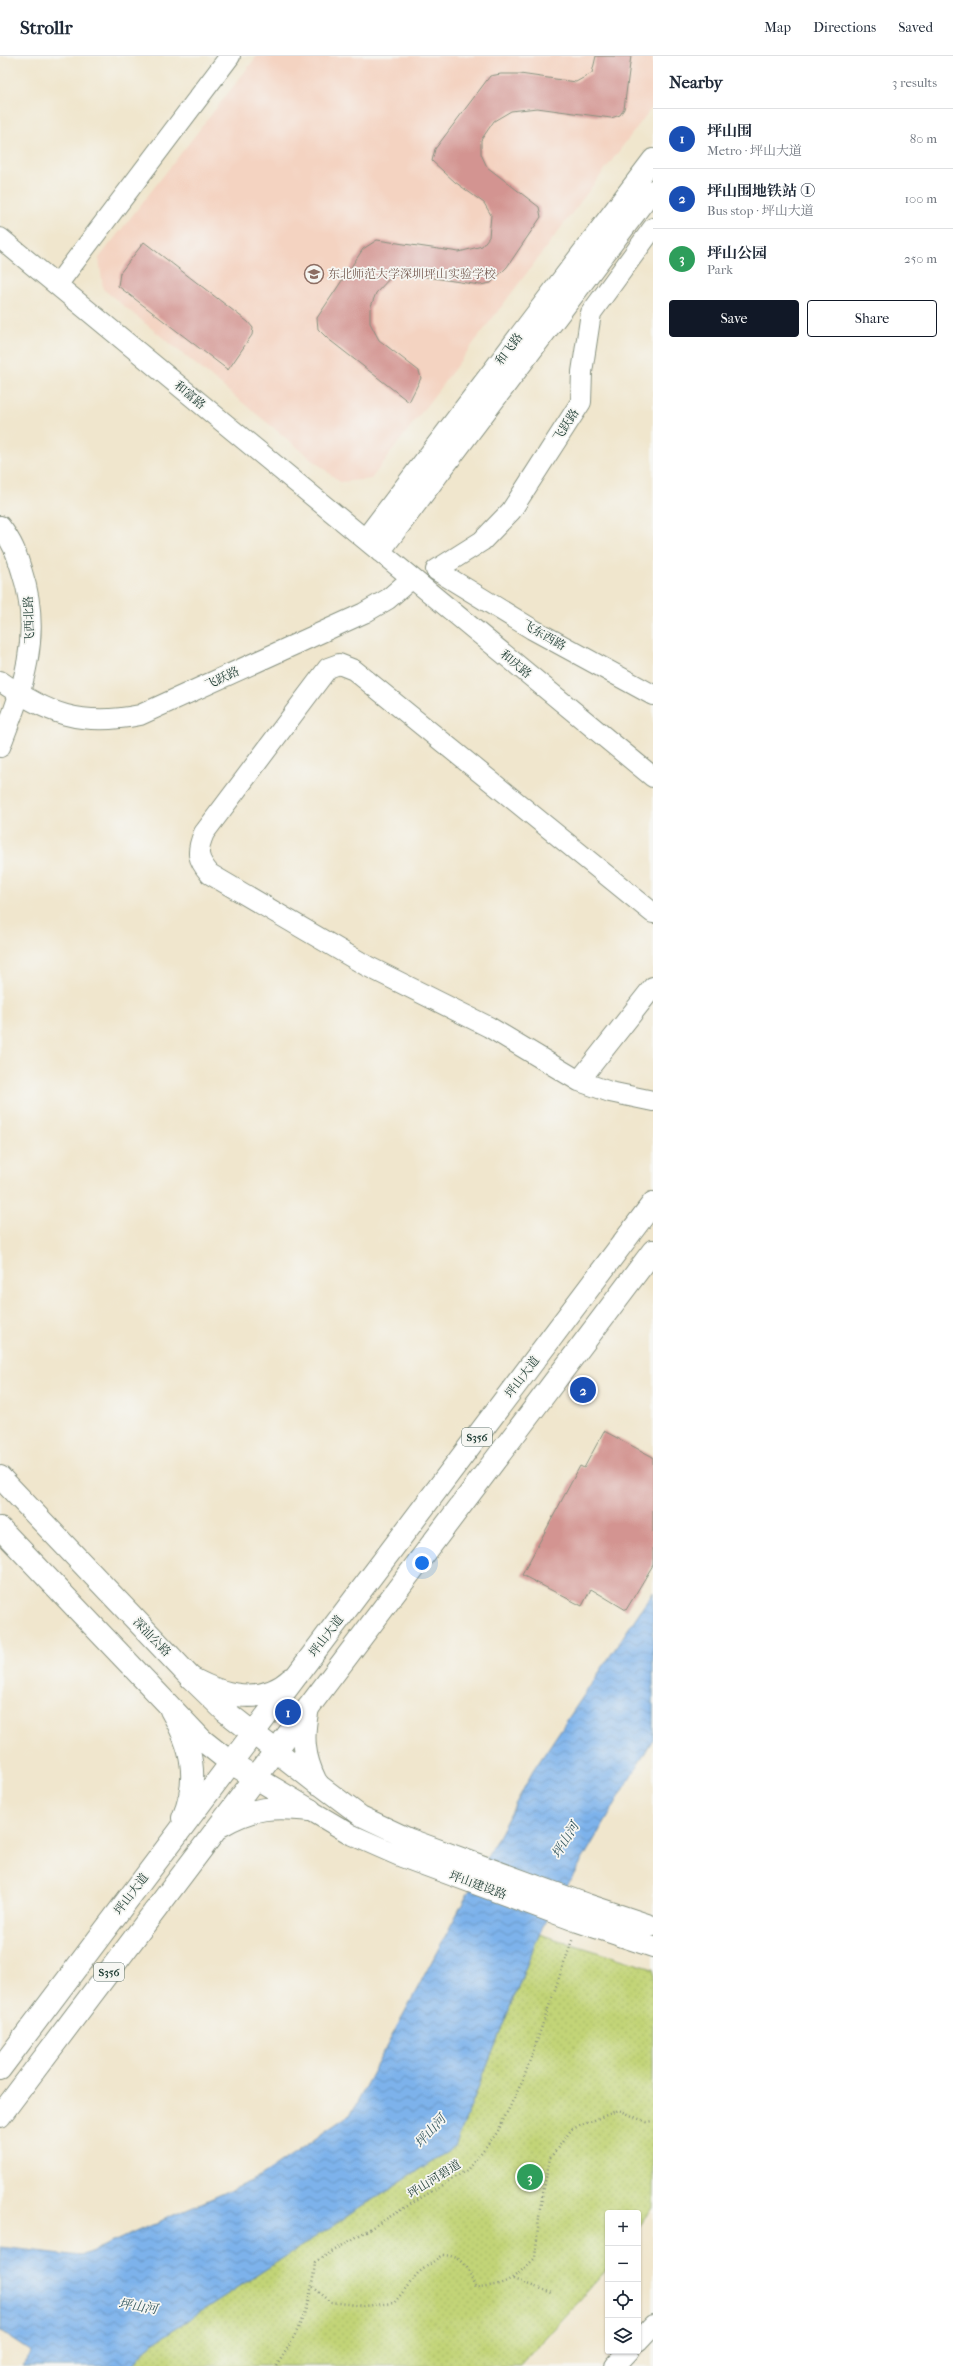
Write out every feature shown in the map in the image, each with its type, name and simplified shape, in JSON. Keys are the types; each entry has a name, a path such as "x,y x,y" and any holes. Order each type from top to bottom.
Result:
{"main road":[{"name":"坪山大道","path":"0,2068 653,1203"},
{"name":"S356","path":"0,2116 653,1250"},
{"name":"深汕公路","path":"0,1477 191,1678 252,1734 317,1783"},
{"path":"0,1528 171,1710 202,1740 230,1763 310,1810"},
{"path":"191,1678 213,1690 234,1696 254,1696 271,1692 287,1683 300,1670"},
{"path":"308,1708 303,1729 304,1750 308,1765 317,1783"},
{"path":"171,1710 184,1732 191,1755 193,1776 190,1798 174,1838"},
{"path":"217,1828 241,1814 262,1808 285,1807 310,1810"}],"street":[{"path":"57,285 230,56"},
{"name":"和飞路","path":"372,545 653,159"},
{"name":"和飞路","path":"372,545 653,190"},
{"name":"飞跃路","path":"436,570 482,542 511,510 581,402 582,372 591,312 653,228"},
{"name":"和富路","path":"0,238 372,545"},
{"name":"飞西北路","path":"0,526 13,543 30,595 32,643 20,695 0,747"},
{"name":"和庆路","path":"372,545 653,777"},
{"name":"飞东西路","path":"436,570 532,629 653,695"},
{"name":"飞跃路","path":"0,681 20,695 53,712 85,719 112,721 140,715 364,613 388,599 412,578"},
{"path":"653,913 354,670 339,664 328,668 204,833 198,846 200,862 210,874 367,966 489,1027 579,1081 610,1092 653,1101"},
{"path":"579,1081 653,987"},
{"name":"坪山建设路","path":"317,1783 361,1816 410,1839 468,1871 578,1922 653,1947"},
{"name":"坪山建设路","path":"310,1810 352,1835 402,1857 468,1871 586,1904 653,1926"},
{"path":"641,2338 653,2325"},
{"path":"615,2366 626,2354"}],"path":[{"name":"坪山河碧道","path":"276,2366 292,2342 305,2314 313,2287 315,2262 468,2170 496,2133 523,2080 578,1922"},
{"path":"313,2287 331,2302 364,2306 394,2303 418,2273 442,2255 454,2256 467,2266 475,2287 491,2287 513,2279 535,2258 540,2208 550,2158 572,2129 619,2110 646,2122 653,2121"},
{"path":"513,2279 552,2293"}],"shaded area":[{"name":"东北师范大学深圳坪山实验学校","path":"257,56 653,56 653,106 371,479 340,482 103,289 99,258"}],"green space":[{"path":"539,1934 653,1969 653,2208 641,2224 641,2210 605,2210 605,2271 521,2366 132,2366 151,2344 455,2146"}],"water":[{"name":"坪山河","path":"653,1592 653,1739 539,1934 455,2146 151,2344 132,2366 22,2366 32,2352 0,2331 0,2247 81,2256 258,2178 350,2115 533,1771"}],"building":[{"path":"596,56 631,56 624,109 620,115 611,118 537,108 511,111 494,121 481,140 481,154 487,167 539,207 541,217 507,267 491,283 480,285 407,274 392,276 376,293 370,309 370,323 379,340 419,371 421,378 409,402 327,338 318,329 317,318 363,249 377,240 459,252 482,246 489,237 491,215 484,203 455,182 432,161 435,149 490,76 501,74 520,74 576,82 592,73"},
{"path":"144,242 248,322 253,328 252,335 228,370 118,286 120,273"},
{"path":"604,1431 653,1457 653,1565 626,1610 591,1589 582,1606 522,1575 580,1466 584,1468"}],"place":[{"name":"东北师范大学深圳坪山实验学校","path":"314,274"},
{"name":"坪山围地铁站 ①","path":"583,1390"},
{"name":"坪山围","path":"288,1712"},
{"name":"坪山公园","path":"530,2177"}]}
